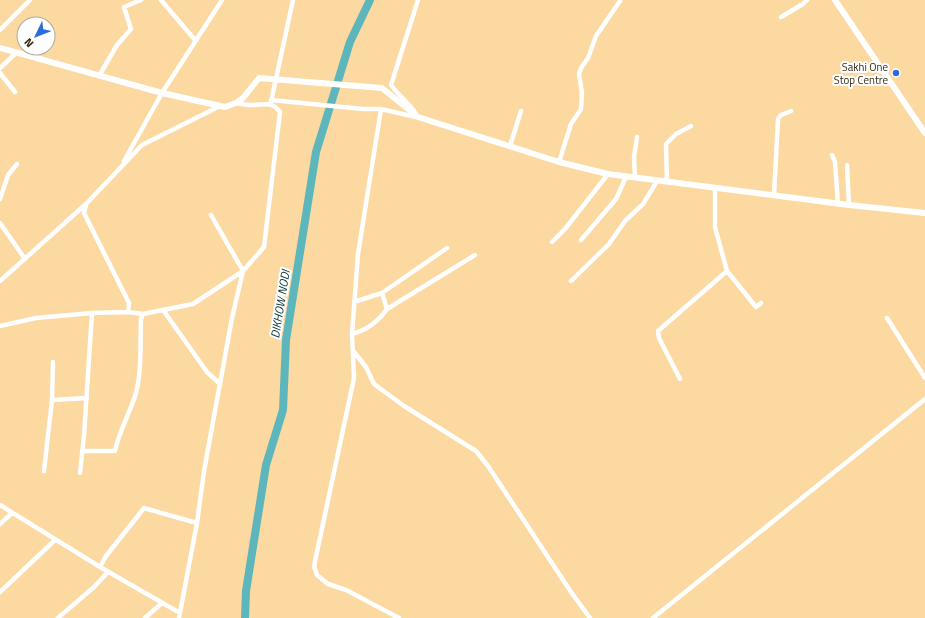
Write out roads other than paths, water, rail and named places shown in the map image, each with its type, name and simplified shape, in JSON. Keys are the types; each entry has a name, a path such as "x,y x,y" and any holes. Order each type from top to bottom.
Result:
{"main road":[{"path":"835,0 925,133"},
{"path":"0,48 16,52"},
{"path":"31,56 99,76 220,106 230,106 236,103 249,91 256,80 261,78 382,88 418,117 559,162 608,174 838,204 925,213"}],"street":[{"path":"99,76 117,45 131,29 124,7 141,0"},
{"path":"161,0 195,40"},
{"path":"121,166 162,92 222,0"},
{"path":"271,102 293,0"},
{"path":"418,0 391,85 398,94 410,104 418,117"},
{"path":"781,17 807,0"},
{"path":"0,30 27,1"},
{"path":"559,162 571,124 581,109 582,93 579,74 581,68 588,58 596,36 620,1"},
{"path":"0,68 16,53"},
{"path":"0,73 15,92"},
{"path":"236,103 252,105 277,100 363,109 381,109 418,117"},
{"path":"0,326 36,318 92,313 128,312 143,314 192,304 243,271 264,247 280,112 271,102"},
{"path":"0,281 87,203 142,145 220,106"},
{"path":"381,109 358,254 352,334 354,378 314,566 317,575 328,584 346,590 399,618"},
{"path":"510,146 521,111"},
{"path":"774,195 778,119 781,115 791,111"},
{"path":"667,182 666,144 676,134 691,126"},
{"path":"635,178 634,157 637,137"},
{"path":"832,155 838,204"},
{"path":"0,199 8,175 17,164"},
{"path":"847,165 849,205"},
{"path":"552,242 565,229 608,174"},
{"path":"581,240 616,199 626,177"},
{"path":"571,281 609,244 625,221 643,204 657,180"},
{"path":"715,187 715,227 727,271 756,306 761,303"},
{"path":"87,203 84,213 129,303 128,312"},
{"path":"0,505 180,615 197,522 204,470 243,271 212,215"},
{"path":"0,223 25,259"},
{"path":"354,302 382,293 447,248"},
{"path":"352,334 362,331 380,320 387,309 475,255"},
{"path":"680,379 659,338 658,332 727,271"},
{"path":"382,293 387,309"},
{"path":"163,310 207,372 220,384"},
{"path":"80,473 87,398 92,313"},
{"path":"83,451 115,451 117,438 136,393 139,378 141,319 143,314"},
{"path":"887,318 925,378"},
{"path":"353,350 366,367 374,384 404,406 476,452 488,466 571,592 590,618"},
{"path":"44,471 52,400 53,362"},
{"path":"52,400 87,398"},
{"path":"653,618 925,399"},
{"path":"100,567 106,556 144,508 197,522"},
{"path":"0,524 12,513"},
{"path":"0,592 55,540"},
{"path":"58,618 94,587 108,572"},
{"path":"145,618 162,603"}],"waterway":[{"name":"DIKHOW NODI","path":"245,618 246,591 266,465 283,410 286,340 316,152 350,42 370,0"}],"place":[{"name":"Sakhi One Stop Centre","path":"896,73"}]}
